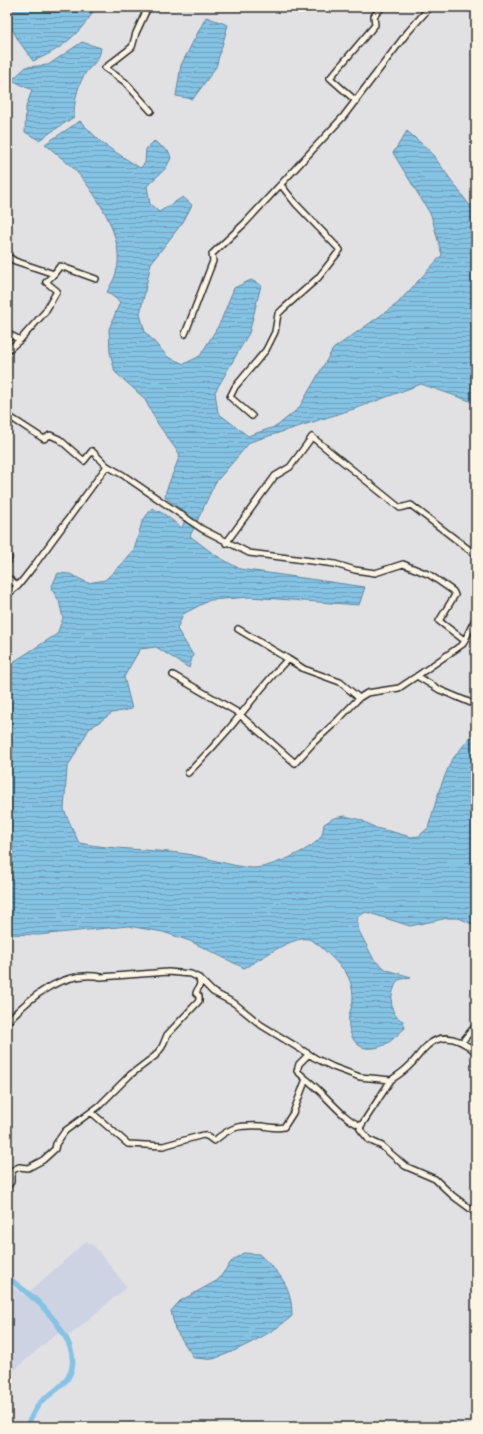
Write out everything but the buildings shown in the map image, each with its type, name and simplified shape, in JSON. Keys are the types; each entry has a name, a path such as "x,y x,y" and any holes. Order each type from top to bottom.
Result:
{"street":[{"path":"148,7 136,33 132,47 105,68 125,82 152,111"},
{"path":"356,101 330,78 375,25 374,16 382,7"},
{"path":"185,334 213,261 212,254 280,185 356,101 407,33 430,7"},
{"path":"252,416 230,397 235,387 266,350 275,332 278,314 318,278 340,250 280,185"},
{"path":"7,256 54,274"},
{"path":"7,351 20,340 45,312 57,291 46,282 60,266 96,278"},
{"path":"7,333 20,340"},
{"path":"7,415 44,439 50,435 59,440 84,462 92,451 107,466 123,475 183,517 226,543 249,553 335,564 355,570 375,573 403,564 430,575 453,591 454,598 439,621 464,640"},
{"path":"226,543 275,476 290,467 312,437 400,508 411,505 476,555"},
{"path":"7,595 18,586 33,567 107,466"},
{"path":"7,557 9,558 7,563"},
{"path":"7,577 18,586"},
{"path":"173,675 190,686 211,696 240,715 295,763 359,698 367,693 399,688 463,644 476,617"},
{"path":"238,629 304,669 340,682 359,698"},
{"path":"188,774 288,658"},
{"path":"417,676 440,690 476,705"},
{"path":"7,1022 34,995 55,984 83,976 101,977 168,972 191,974 199,978 213,992 239,1006 261,1025 333,1067 360,1077 391,1080"},
{"path":"7,1187 11,1182 13,1170 19,1167 28,1168 43,1160 55,1149 56,1144 65,1131 91,1112 126,1078 159,1052 167,1035 199,1001 200,996 196,993 200,984 199,978"},
{"path":"462,1042 476,1025"},
{"path":"476,1052 462,1042 453,1038 435,1040 427,1046 409,1066 391,1080 360,1129 369,1140 382,1146 405,1166 435,1179 453,1196 476,1213"},
{"path":"309,1054 299,1064 297,1071 317,1087 353,1123 361,1126"},
{"path":"91,1112 128,1144 163,1146 203,1135 214,1141 234,1127 264,1126 276,1129 284,1127 293,1113 306,1079"}],"shaded area":[{"path":"86,1241 95,1247 127,1287 70,1335 65,1331 55,1335 7,1376 7,1283 25,1296"}],"water":[{"path":"7,7 96,7 84,25 69,40 52,52 33,61 12,29"},
{"path":"206,17 228,25 216,67 193,99 176,96 181,65"},
{"path":"82,42 101,48 96,61 83,77 79,86 76,96 74,117 39,140 25,132 26,107 32,90 12,80 26,67 48,65"},
{"path":"80,121 103,144 140,168 145,163 146,149 154,141 169,152 171,158 166,168 147,186 150,204 159,212 183,197 192,205 183,222 151,263 140,314 145,332 168,357 184,364 200,356 220,323 234,288 251,280 261,285 249,333 215,392 218,413 248,436 277,426 299,408 333,349 397,304 442,255 431,215 393,153 407,131 430,151 470,206 476,200 476,325 471,332 476,339 476,403 421,384 360,407 250,442 215,483 190,536 215,555 240,569 365,587 359,605 250,597 210,600 183,614 177,629 193,655 189,668 156,647 140,649 124,677 132,709 112,713 89,729 67,768 64,810 79,843 106,847 187,854 236,866 252,868 278,862 308,848 321,837 324,824 334,818 345,816 361,820 376,828 411,837 419,836 428,828 440,788 451,761 476,730 476,926 459,918 448,918 410,926 366,912 357,917 359,931 374,960 387,970 411,977 398,980 392,997 392,1008 394,1013 403,1021 405,1028 388,1043 378,1047 361,1047 354,1040 349,1026 349,1016 353,998 352,987 348,977 345,971 327,953 317,944 308,939 293,941 284,945 244,968 190,941 163,932 128,926 38,935 7,934 7,666 57,634 63,618 59,601 51,588 58,573 70,574 88,583 105,580 134,550 142,522 152,508 164,514 182,528 187,514 165,497 180,455 158,424 144,398 115,372 110,352 109,329 120,302 107,292 115,276 118,260 117,245 113,230 98,201 80,176 71,166 45,144"},
{"path":"243,1253 259,1254 279,1274 290,1296 292,1316 265,1335 232,1352 213,1359 194,1358 175,1329 171,1311 180,1301 218,1280 231,1262"}],"waterway":[{"path":"7,1276 38,1302 55,1321 67,1340 73,1360 67,1379 61,1386 40,1403 26,1427"}]}
